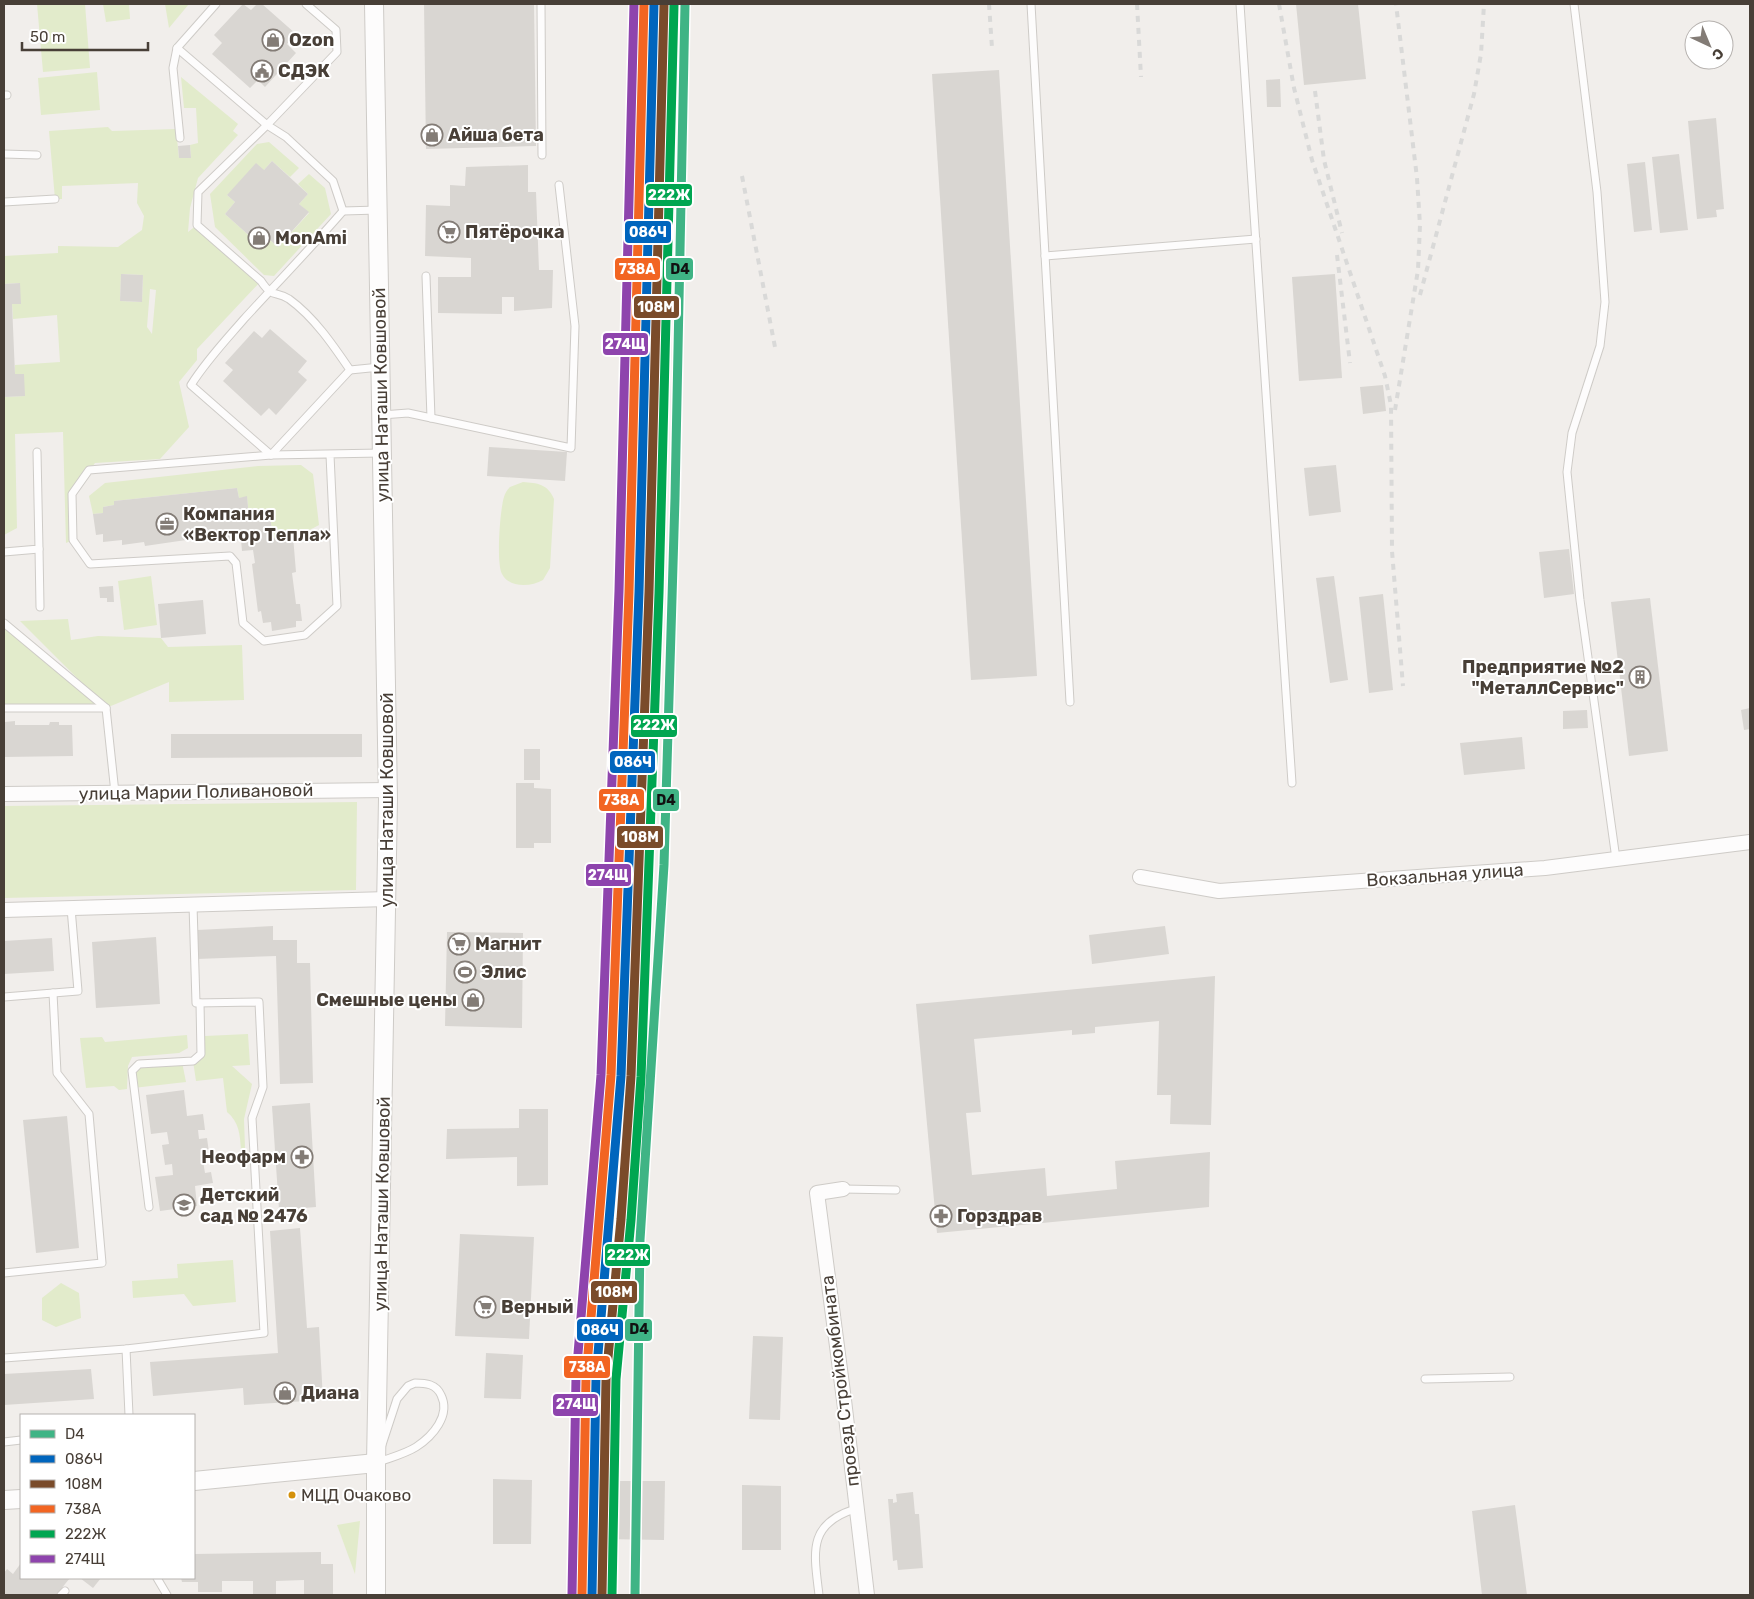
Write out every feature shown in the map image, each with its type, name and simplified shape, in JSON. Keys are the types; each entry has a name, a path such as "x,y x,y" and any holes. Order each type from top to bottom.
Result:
{"street":[{"name":"улица Наташи Ковшовой","path":"374,4 388,790 388,899 376,1462 376,1595"},
{"name":"улица Марии Поливановой","path":"4,794 388,790"},
{"name":"Вокзальная улица","path":"1140,878 1219,891 1545,868 1750,842"},
{"path":"4,910 388,899"},
{"name":"проезд Стройкомбината","path":"843,1190 817,1193 867,1595"},
{"path":"195,1481 376,1462"},
{"path":"4,1500 20,1499"}],"lane":[{"path":"180,138 173,68 177,48 216,4"},
{"path":"306,4 336,30 337,52 267,125 198,192 197,225 261,281 269,293 288,298 316,325 350,370"},
{"path":"541,4 542,155"},
{"path":"1031,4 1070,702"},
{"path":"1240,4 1292,782"},
{"path":"1574,4 1597,192 1605,302 1600,346 1572,433 1567,472 1580,600 1616,859"},
{"path":"177,48 267,125 286,137 333,181 343,211"},
{"path":"4,154 37,155"},
{"path":"382,415 408,413 571,448 575,326 559,185"},
{"path":"4,202 55,199"},
{"path":"271,455 191,385 202,367 343,211 378,210"},
{"path":"1045,256 1256,239"},
{"path":"426,276 431,418"},
{"path":"271,455 350,370 381,366"},
{"path":"37,452 40,607"},
{"path":"330,455 337,606 305,635 264,640 243,623 236,563 230,556 90,564 73,540 72,494 90,470 271,455 330,455 382,452"},
{"path":"4,552 39,550"},
{"path":"4,623 106,708 116,793"},
{"path":"4,708 106,708"},
{"path":"4,1358 126,1349 264,1333 252,1118 263,1087 259,1002 196,1003 193,904"},
{"path":"4,997 78,992 72,908"},
{"path":"4,1272 102,1263 89,1114 57,1073 53,993"},
{"path":"149,1207 132,1071 139,1064 194,1061 201,1054 200,1003"},
{"path":"843,1190 896,1190"},
{"path":"126,1349 128,1414"},
{"path":"1425,1379 1510,1377"},
{"path":"415,1383 433,1386 439,1391 445,1405 442,1420 416,1447 376,1462 397,1399 402,1392 415,1383"},
{"path":"4,1442 20,1440"},
{"path":"819,1595 817,1539 826,1526 839,1514 855,1510"},
{"path":"158,1579 167,1595"}],"green space":[{"path":"37,4 85,4 90,68 43,72"},
{"path":"103,4 129,4 130,19 106,22"},
{"path":"165,4 189,4 169,28"},
{"path":"97,72 100,110 41,115 38,78"},
{"path":"181,77 238,124 233,131 238,135 198,178 190,208 188,232 197,225 261,281 197,349 197,360 179,382 189,427 160,459 95,463 72,494 73,540 66,543 63,432 15,434 17,528 4,535 4,397 25,396 15,374 15,365 60,362 57,315 13,319 12,304 20,304 19,283 4,284 4,256 58,253 58,246 118,247 142,230 144,216 137,203 138,183 62,186 62,199 55,199 49,131 108,127 112,131 176,129 179,158 191,158 190,145 198,143 196,108 184,108","holes":["121,274 143,275 142,302 120,301","150,289 156,290 152,334 147,327"]},
{"path":"269,142 299,168 290,177 272,161 264,170 227,195 235,202 225,214 263,248 270,240 278,247 309,213 299,204 308,194 298,184 309,174 325,188 331,214 274,276 264,275 215,227 210,194 257,144"},
{"path":"301,465 313,474 319,525 302,533 273,538 270,515 249,518 247,497 239,498 237,488 114,501 114,505 103,507 103,513 93,514 89,496 105,483 258,466"},
{"path":"523,482 542,485 549,490 554,499 550,568 543,580 527,585 515,584 505,579 500,568 499,559 500,524 504,496 510,487"},
{"path":"151,576 157,625 124,630 118,581"},
{"path":"68,619 71,640 98,636 161,638 168,647 242,645 244,700 169,702 169,682 106,708 4,708 4,623 101,702 20,621"},
{"path":"357,802 356,890 4,898 4,806"},
{"path":"201,1034 205,1036 248,1034 250,1065 232,1066 252,1084 244,1119 245,1148 241,1150 238,1129 234,1120 227,1112 223,1078 196,1081 193,1061 201,1054"},
{"path":"187,1035 188,1048 179,1053 132,1057 128,1066 127,1089 119,1090 114,1086 86,1088 80,1038 102,1037 105,1042"},
{"path":"182,1062 186,1082 133,1088 132,1071 139,1064"},
{"path":"233,1260 236,1302 193,1306 184,1294 133,1298 132,1281 178,1278 177,1264"},
{"path":"61,1283 79,1293 81,1318 56,1327 42,1320 42,1298"},
{"path":"360,1521 355,1574 337,1525"}],"building":[{"path":"243,4 251,10 257,4 262,4 296,34 287,44 296,53 265,87 258,80 250,88 212,54 222,43 214,35"},
{"path":"424,4 534,4 536,146 426,149"},
{"path":"1296,4 1358,4 1366,79 1304,85"},
{"path":"999,70 1037,676 971,680 932,74"},
{"path":"1280,79 1281,107 1267,107 1266,80"},
{"path":"1716,118 1724,209 1716,210 1717,217 1697,219 1688,121"},
{"path":"190,145 191,158 179,158 178,146"},
{"path":"1679,154 1688,230 1660,233 1652,157"},
{"path":"272,161 308,194 299,204 309,212 278,247 270,240 263,248 225,214 235,202 227,195 256,163 264,170"},
{"path":"1645,162 1652,230 1634,232 1627,164"},
{"path":"528,165 528,192 536,192 539,270 553,270 552,308 514,311 514,297 502,297 502,314 438,313 438,277 471,277 471,258 425,256 426,205 450,206 450,185 465,186 466,167"},
{"path":"121,274 143,275 142,302 120,301"},
{"path":"1335,274 1342,378 1299,381 1292,277"},
{"path":"20,283 21,304 12,304 15,374 24,374 25,396 4,397 4,284"},
{"path":"270,329 307,361 298,372 307,380 276,415 269,408 261,416 223,381 233,370 225,363 254,331 262,338"},
{"path":"1383,385 1386,411 1363,414 1360,387"},
{"path":"489,447 567,452 565,481 487,476"},
{"path":"1336,465 1341,512 1309,516 1304,468"},
{"path":"237,488 239,498 247,496 249,518 270,515 273,538 293,536 296,572 292,573 296,604 300,604 302,621 296,621 296,627 272,631 271,622 263,623 261,611 258,612 252,564 255,563 253,550 242,551 241,540 227,541 227,534 145,546 144,542 122,545 122,540 103,542 103,534 96,535 93,514 103,513 103,507 114,505 114,501"},
{"path":"1569,549 1574,594 1544,598 1539,552"},
{"path":"1334,576 1348,680 1330,683 1316,578"},
{"path":"113,586 114,602 107,602 107,598 100,598 99,587"},
{"path":"1383,594 1393,690 1369,693 1359,597"},
{"name":"Предприятие №2 \"МеталлСервис\"","path":"1650,598 1668,751 1629,756 1611,602"},
{"path":"203,600 206,634 161,638 158,604"},
{"path":"1750,708 1750,729 1744,730 1741,710"},
{"path":"1587,710 1588,728 1563,729 1563,711"},
{"path":"15,721 15,725 49,725 50,722 59,722 59,725 72,725 73,756 4,757 5,722"},
{"path":"171,734 362,734 362,757 171,758"},
{"path":"1522,737 1525,769 1464,775 1460,743"},
{"path":"524,749 540,749 540,780 524,780"},
{"path":"516,783 534,783 534,788 551,789 551,843 534,843 534,848 516,848"},
{"path":"273,926 273,940 297,940 297,963 310,963 313,1083 280,1084 276,956 197,959 197,930"},
{"path":"1165,926 1169,954 1092,964 1089,935"},
{"path":"447,932 523,933 522,1028 445,1026"},
{"path":"156,937 160,1004 96,1008 92,942"},
{"path":"52,938 54,971 4,974 4,941"},
{"path":"1215,976 1211,1125 1170,1124 1171,1095 1157,1095 1159,1021 1095,1027 1095,1033 1072,1035 1072,1030 974,1039 981,1112 966,1113 972,1175 1045,1168 1047,1196 1117,1189 1115,1161 1210,1152 1209,1207 937,1233 916,1004"},
{"path":"184,1090 187,1116 203,1114 205,1130 198,1130 199,1139 207,1138 210,1160 203,1161 205,1173 211,1172 213,1183 195,1186 197,1206 160,1211 155,1177 173,1175 172,1164 165,1165 162,1145 169,1144 167,1132 151,1134 146,1095"},
{"path":"310,1103 316,1207 279,1210 272,1106"},
{"path":"519,1109 548,1109 548,1185 517,1186 517,1157 446,1159 447,1129 519,1128"},
{"path":"67,1116 79,1248 36,1253 23,1120"},
{"path":"300,1228 307,1328 319,1327 323,1400 244,1405 243,1388 153,1396 150,1362 278,1353 270,1231"},
{"path":"460,1234 534,1237 529,1339 455,1336"},
{"path":"753,1336 783,1337 780,1420 749,1419"},
{"path":"486,1353 523,1355 521,1399 484,1398"},
{"path":"91,1369 94,1399 4,1405 4,1374"},
{"path":"493,1479 532,1480 531,1544 493,1544"},
{"path":"603,1481 665,1481 664,1540 602,1539"},
{"path":"742,1485 781,1486 781,1550 742,1550"},
{"path":"913,1492 915,1514 919,1514 923,1568 898,1570 897,1560 893,1561 888,1499 893,1499 893,1503 897,1502 896,1494"},
{"path":"1515,1505 1527,1595 1482,1595 1472,1511"},
{"path":"321,1552 321,1564 333,1564 333,1595 304,1595 304,1580 276,1581 276,1594 253,1594 253,1581 222,1581 222,1592 198,1592 198,1582 182,1582 181,1579 195,1579 195,1554"},
{"path":"20,1564 20,1579 69,1579 56,1595 4,1595 4,1573 7,1569 13,1574"},
{"path":"81,1579 100,1579 93,1588"}],"railway":[{"path":"989,4 992,48"},
{"path":"1137,4 1141,77"},
{"path":"1279,4 1294,88 1312,160 1385,376 1391,405 1392,551 1403,686"},
{"path":"1395,410 1418,270 1420,225 1417,178 1396,4"},
{"path":"1420,295 1474,94 1481,54 1484,4"},
{"path":"1315,91 1324,160 1342,233"},
{"path":"742,176 775,347"},
{"path":"1337,255 1350,363"}],"transit line":[{"name":"274Щ","path":"572,1595 576,1378 601,1075 619,591 634,4"},
{"name":"738А","path":"582,1595 586,1378 611,1075 629,592 644,4"},
{"name":"086Ч","path":"592,1595 596,1378 621,1076 639,592 654,4"},
{"name":"108М","path":"602,1595 606,1379 621,1219 631,1076 649,592 664,4"},
{"name":"D4","path":"635,1595 640,1240 664,865 675,498 685,4"},
{"name":"222Ж","path":"612,1595 616,1379 631,1220 641,1077 659,593 674,5"}],"place":[{"name":"Ozon","path":"273,40"},
{"name":"СДЭК","path":"262,71"},
{"name":"Айша бета","path":"432,135"},
{"name":"Пятёрочка","path":"449,232"},
{"name":"MonAmi","path":"259,238"},
{"name":"Компания «Вектор Тепла»","path":"167,524"},
{"name":"Предприятие №2 \"МеталлСервис\"","path":"1640,677"},
{"name":"Магнит","path":"459,944"},
{"name":"Элис","path":"465,972"},
{"name":"Смешные цены","path":"473,1000"},
{"name":"Неофарм","path":"302,1157"},
{"name":"Детский сад № 2476","path":"184,1205"},
{"name":"Горздрав","path":"941,1216"},
{"name":"Верный","path":"485,1307"},
{"name":"Диана","path":"285,1393"},
{"name":"МЦД Очаково","path":"292,1495"}]}
